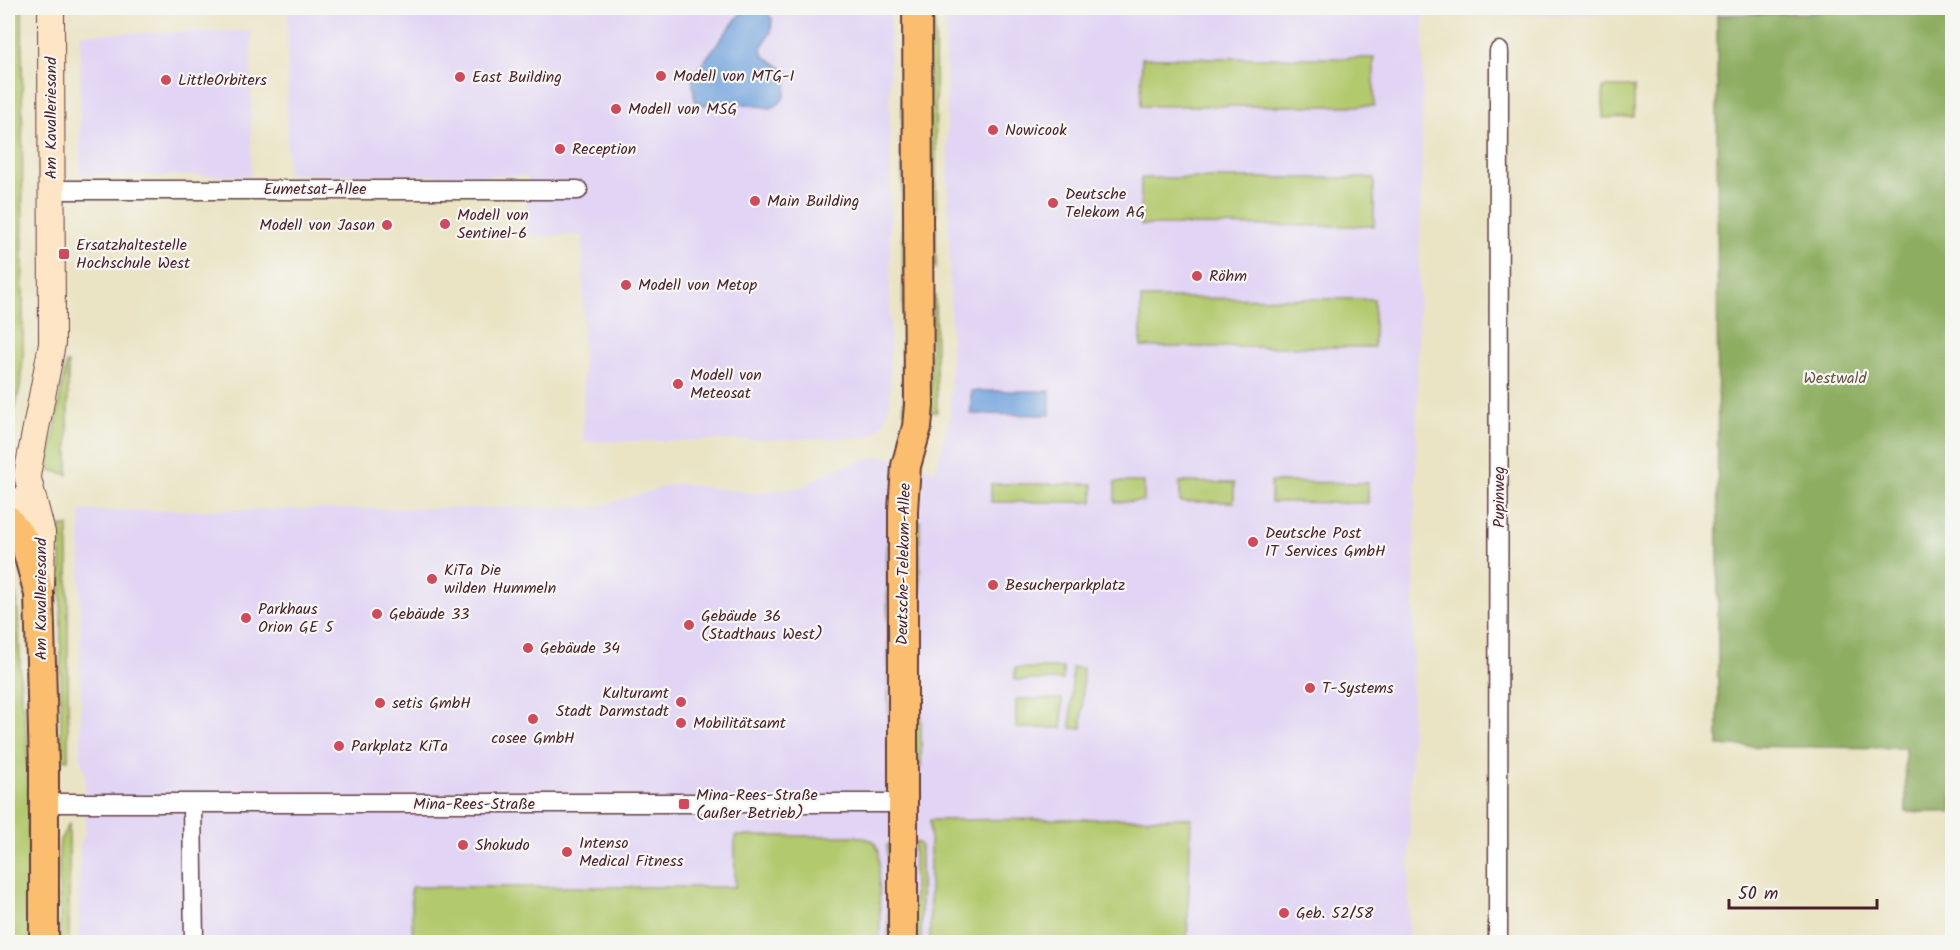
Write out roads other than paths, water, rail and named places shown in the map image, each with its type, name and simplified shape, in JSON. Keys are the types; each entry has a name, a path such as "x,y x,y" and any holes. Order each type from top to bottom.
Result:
{"main road":[{"name":"Deutsche-Telekom-Allee","path":"903,942 903,510 906,466 917,427 919,405 917,8"},
{"path":"8,520 25,542 39,594"},
{"name":"Am Kavalleriesand","path":"39,594 45,804 44,942"}],"street":[{"name":"Am Kavalleriesand","path":"39,594 42,578 42,533 17,482 52,344 51,8"},
{"name":"Pupinweg","path":"1498,942 1499,51"},
{"name":"Eumetsat-Allee","path":"51,190 578,190"},
{"path":"8,498 23,512 34,535 39,594"},
{"name":"Mina-Rees-Straße","path":"45,804 903,803"},
{"path":"192,804 194,942"}],"water":[{"path":"750,9 765,12 772,18 771,32 762,46 763,55 788,72 785,96 779,104 770,108 730,102 703,105 695,101 692,77 740,14"},
{"path":"971,391 1050,391 1050,415 971,414"}],"place":[{"name":"Modell von MTG-I","path":"661,76"},
{"name":"East Building","path":"460,77"},
{"name":"LittleOrbiters","path":"166,80"},
{"name":"Modell von MSG","path":"616,109"},
{"name":"Nowicook","path":"993,130"},
{"name":"Reception","path":"560,149"},
{"name":"Main Building","path":"755,201"},
{"name":"Deutsche Telekom AG","path":"1053,203"},
{"name":"Modell von Sentinel-6","path":"445,224"},
{"name":"Modell von Jason","path":"387,225"},
{"name":"Ersatzhaltestelle Hochschule West","path":"64,254"},
{"name":"Röhm","path":"1197,276"},
{"name":"Modell von Metop","path":"626,285"},
{"name":"Modell von Meteosat","path":"678,384"},
{"name":"Deutsche Post IT Services GmbH","path":"1253,542"},
{"name":"KiTa Die wilden Hummeln","path":"432,579"},
{"name":"Besucherparkplatz","path":"993,585"},
{"name":"Gebäude 33","path":"377,614"},
{"name":"Parkhaus Orion GE 5","path":"246,618"},
{"name":"Gebäude 36 (Stadthaus West)","path":"689,625"},
{"name":"Gebäude 34","path":"528,648"},
{"name":"T-Systems","path":"1310,688"},
{"name":"Kulturamt Stadt Darmstadt","path":"681,702"},
{"name":"setis GmbH","path":"380,703"},
{"name":"cosee GmbH","path":"533,719"},
{"name":"Mobilitätsamt","path":"681,723"},
{"name":"Parkplatz KiTa","path":"339,746"},
{"name":"Mina-Rees-Straße (außer Betrieb)","path":"684,804"},
{"name":"Shokudo","path":"463,845"},
{"name":"Intenso Medical Fitness","path":"567,852"},
{"name":"Geb. 52/58","path":"1284,913"}],"park label":[{"name":"Westwald","path":"1835,378"}]}
